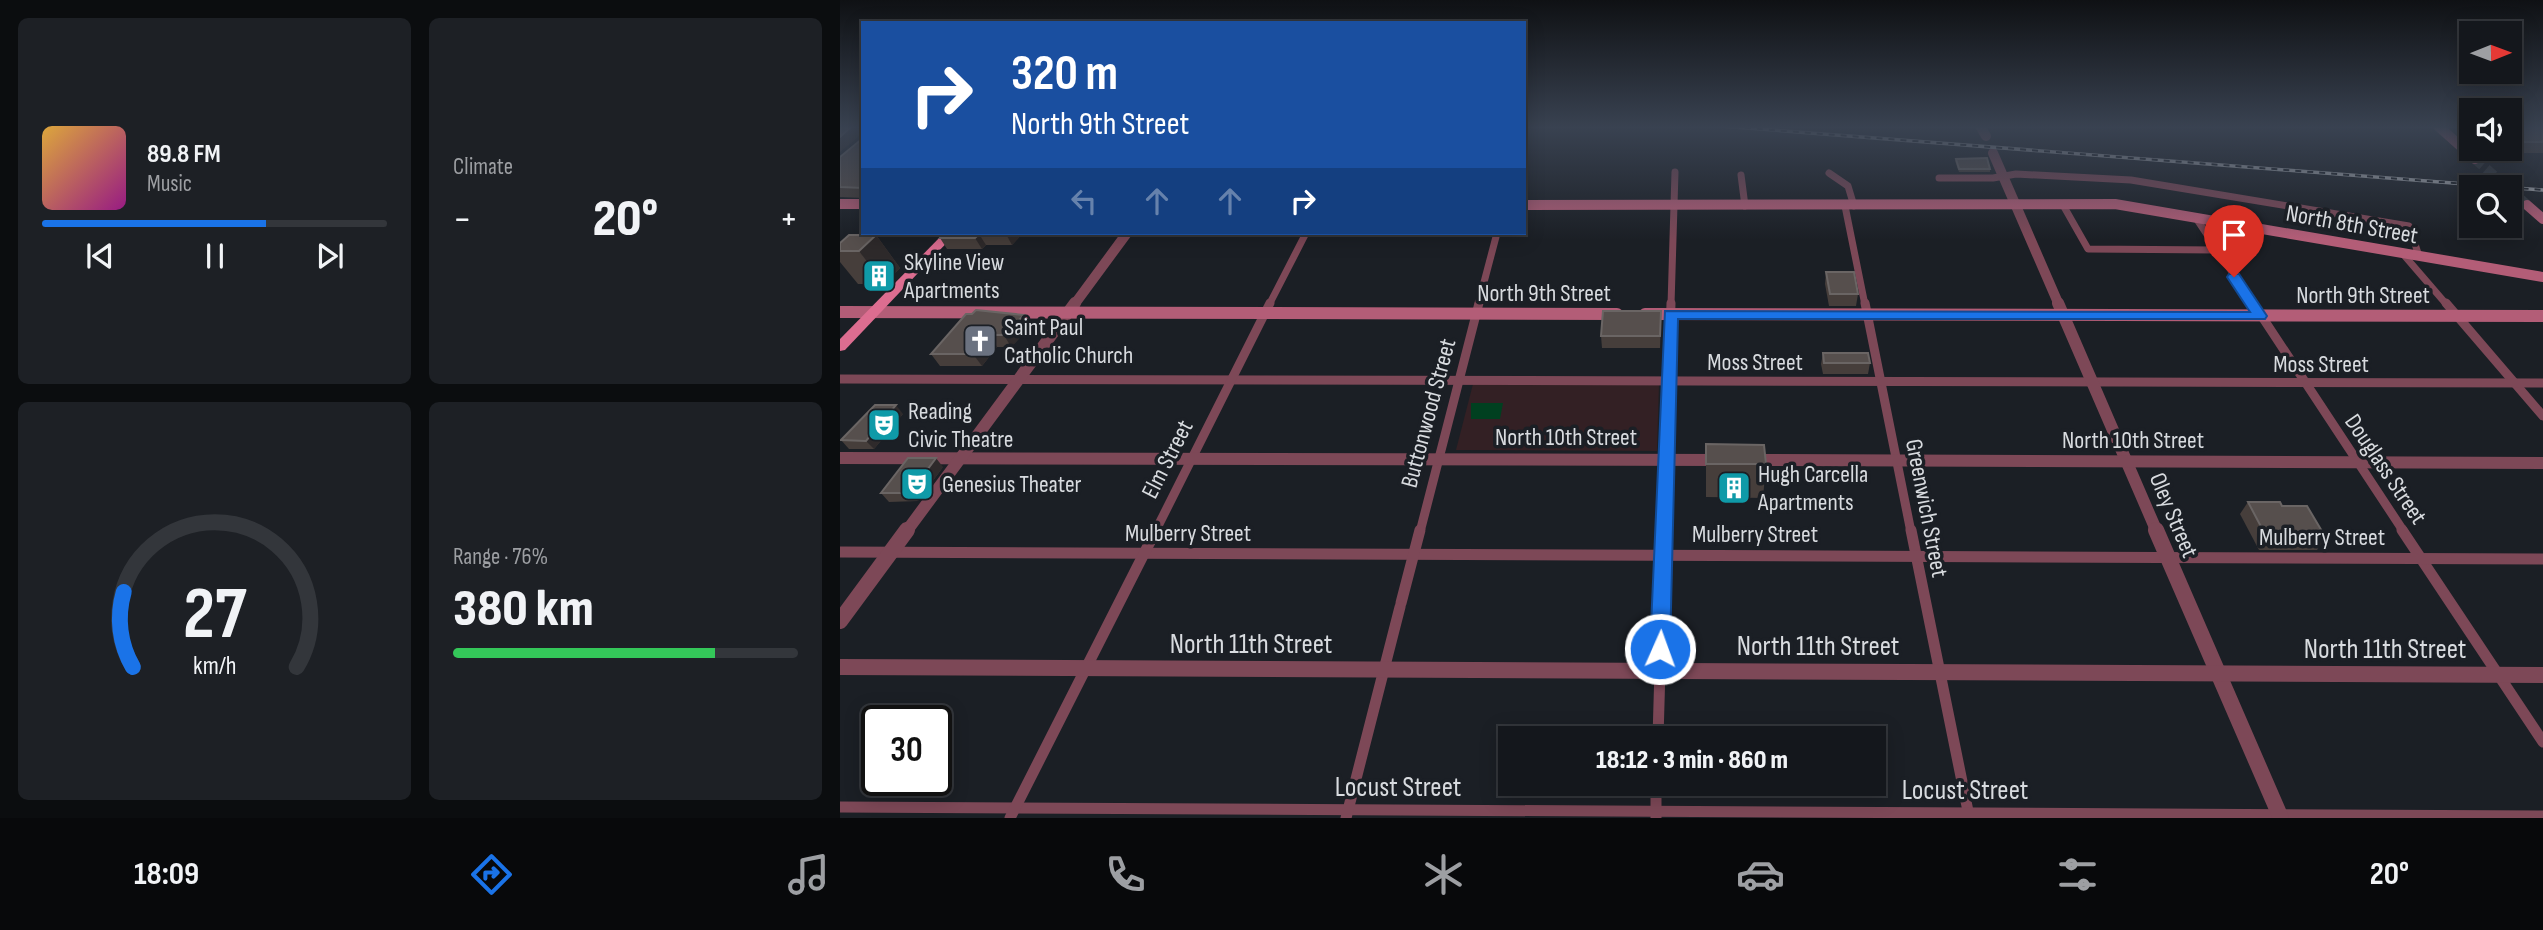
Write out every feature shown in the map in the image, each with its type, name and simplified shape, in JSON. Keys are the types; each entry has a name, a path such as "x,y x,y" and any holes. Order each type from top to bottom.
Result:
{"main road":[{"path":"840,204 861,204"},
{"name":"North 8th Street","path":"1526,205 2115,204 2543,277"},
{"path":"2527,205 2543,219"},
{"path":"840,347 948,235"},
{"name":"North 9th Street","path":"840,312 2543,316"}],"street":[{"name":"Oley Street","path":"1998,164 2280,816"},
{"path":"1658,726 1675,172"},
{"path":"1829,173 1848,186 1849,206"},
{"path":"1939,178 2016,174 2131,180 2409,226 2419,256"},
{"path":"1741,175 1745,206"},
{"path":"2063,205 2088,249 2216,250"},
{"name":"Greenwich Street","path":"1849,206 1880,382 1969,816"},
{"name":"Douglass Street","path":"2196,218 2543,742"},
{"path":"840,621 1126,235"},
{"name":"Elm Street","path":"1013,813 1305,235"},
{"name":"Buttonwood Street","path":"1347,814 1496,235"},
{"path":"2403,254 2543,416"},
{"name":"Moss Street","path":"840,379 2543,383"},
{"name":"North 10th Street","path":"840,458 2543,463"},
{"name":"Mulberry Street","path":"840,552 2543,559"},
{"name":"North 11th Street","path":"840,667 2543,675"},
{"path":"1656,796 1656,815"},
{"name":"Locust Street","path":"840,807 1013,813 2543,816"}],"shaded area":[{"path":"1473,384 1659,384 1657,451 1456,450"}],"green space":[{"path":"1471,403 1503,403 1500,419 1471,419"}],"building":[{"path":"840,164 861,164 861,188 840,187"},
{"path":"1958,164 1989,164 1990,169 1959,169"},
{"path":"849,235 876,235 859,251 840,251 840,243"},
{"path":"943,235 978,235 975,238 940,238"},
{"path":"1826,272 1854,272 1858,294 1830,294"},
{"path":"976,310 1024,315 1004,335 989,335 973,354 931,354 966,314 972,314"},
{"path":"1603,311 1661,311 1660,336 1601,336"},
{"path":"1823,353 1868,353 1870,363 1824,363"},
{"path":"875,405 896,405 866,441 841,440"},
{"path":"1706,444 1764,445 1766,464 1706,464"},
{"path":"908,458 936,458 910,493 881,493"},
{"path":"2248,502 2280,502 2282,506 2307,506 2326,538 2267,538"}],"tunnel":[{"path":"2481,164 2493,175"},
{"path":"2522,200 2527,205"}],"railway":[{"path":"2211,164 2543,190"}],"place":[{"name":"Skyline View Apartments","path":"879,276"},
{"name":"Saint Paul Catholic Church","path":"980,341"},
{"name":"Reading Civic Theatre","path":"884,425"},
{"name":"Genesius Theater","path":"917,484"},
{"name":"Hugh Carcella Apartments","path":"1734,488"}],"route":[{"path":"1660,649 1671,314 2260,316 2234,277"}]}
